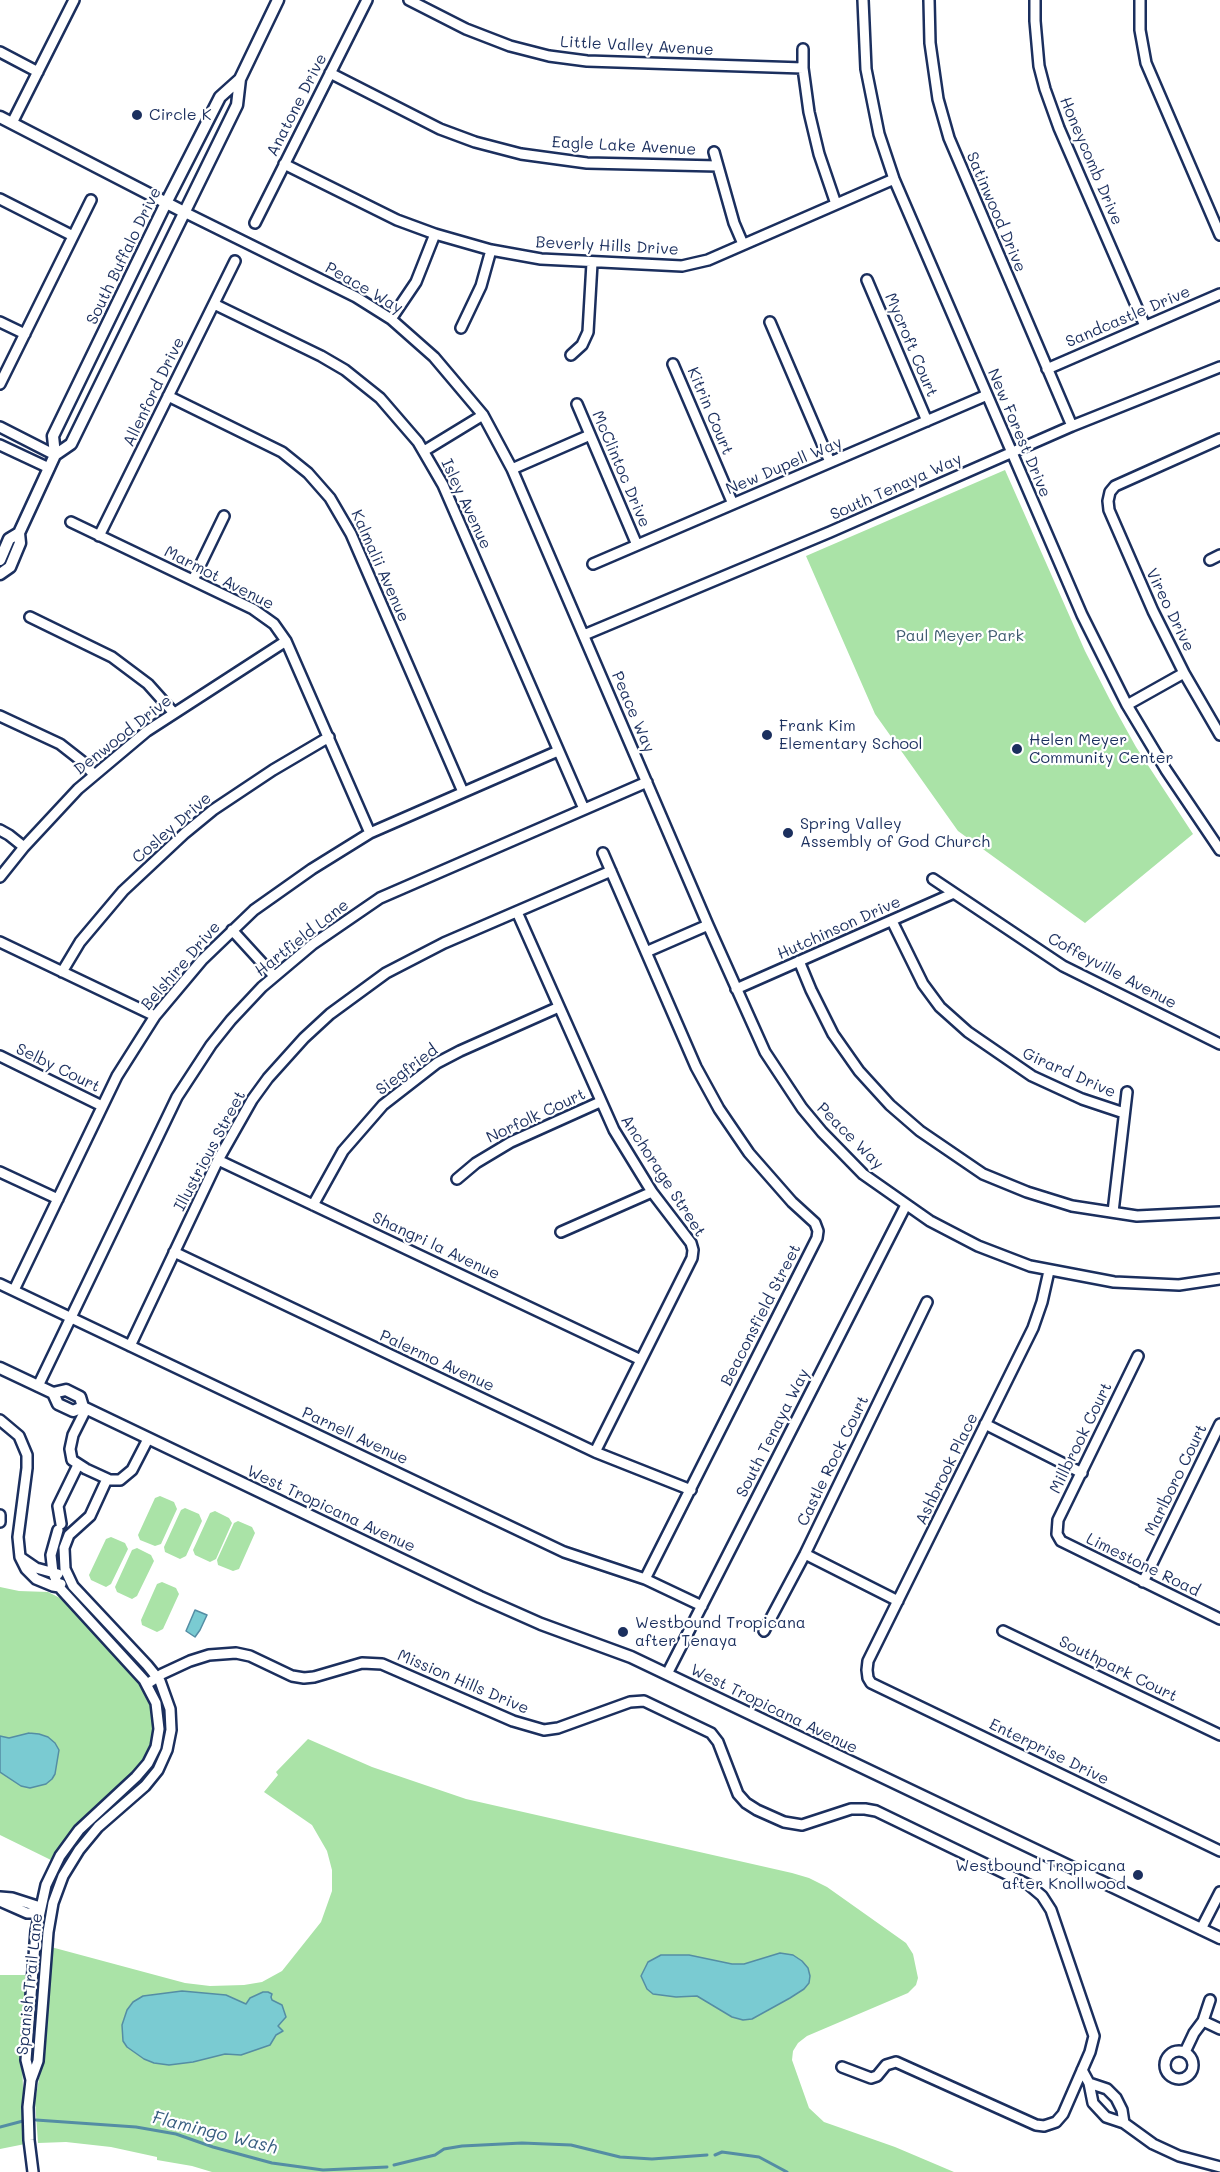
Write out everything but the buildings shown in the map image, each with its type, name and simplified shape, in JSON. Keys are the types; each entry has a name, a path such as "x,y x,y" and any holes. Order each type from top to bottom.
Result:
{"main road":[{"name":"South Buffalo Drive","path":"55,454 71,444 237,105 240,79 278,0"},
{"name":"South Buffalo Drive","path":"0,574 10,567 20,543 19,533 55,454 53,436 166,202 220,97 240,79"},
{"name":"Peace Way","path":"0,117 184,212"},
{"name":"South Buffalo Drive","path":"0,560 9,539 19,533"},
{"name":"South Buffalo Drive","path":"0,567 0,574"},
{"name":"West Tropicana Avenue","path":"0,1368 53,1393 58,1404 73,1411 84,1408 480,1597 541,1624 631,1657 1220,1938"}],"street":[{"path":"12,123 74,0"},
{"name":"Anatone Drive","path":"255,223 367,0"},
{"name":"Little Valley Avenue","path":"410,0 466,29 510,46 549,56 587,61 803,68"},
{"name":"New Forest Drive","path":"863,0 866,69 879,134 894,180 1082,615 1127,705 1166,770 1220,850"},
{"name":"Satinwood Drive","path":"929,0 933,65 938,99 949,138 1072,426"},
{"name":"Honeycomb Drive","path":"1035,0 1038,55 1045,89 1059,128 1145,326"},
{"path":"1140,0 1140,30 1146,63 1220,235"},
{"path":"803,49 803,68 809,112 819,154 836,204"},
{"path":"0,52 38,72"},
{"name":"Eagle Lake Avenue","path":"330,73 440,129 475,142 521,154 587,163 717,166"},
{"path":"714,152 734,223 743,244"},
{"name":"Beverly Hills Drive","path":"284,164 397,220 491,250 541,260 682,266 708,260 894,180"},
{"path":"0,199 73,236"},
{"path":"0,384 91,200"},
{"name":"Peace Way","path":"184,212 356,297 391,319 434,357 483,414 512,469 646,783 765,1052 802,1108 822,1132 863,1174 930,1221 978,1246 1030,1266 1114,1282 1179,1285 1220,1279"},
{"path":"391,319 416,282 435,234"},
{"path":"461,328 481,286 491,250"},
{"name":"Allenford Drive","path":"99,536 235,261"},
{"path":"571,355 582,345 588,332 592,263"},
{"name":"Mycroft Court","path":"867,280 927,421"},
{"name":"Sandcastle Drive","path":"1047,369 1220,294"},
{"name":"Isley Avenue","path":"214,304 321,356 357,379 390,408 424,452 443,485 584,809"},
{"path":"0,322 25,334"},
{"path":"770,322 830,462"},
{"name":"Kitrin Court","path":"673,364 733,504"},
{"name":"South Tenaya Way","path":"584,635 830,532 1072,426 1220,367"},
{"name":"New Dupell Way","path":"593,564 987,395"},
{"name":"Kalmalii Avenue","path":"168,396 282,452 308,472 330,498 351,534 463,792"},
{"name":"McClintoc Drive","path":"577,404 637,545"},
{"path":"424,452 483,414"},
{"path":"0,427 55,454"},
{"path":"512,469 590,435"},
{"name":"Vireo Drive","path":"1220,439 1115,486 1110,492 1108,501 1109,510 1153,611 1184,673 1220,735"},
{"path":"0,444 49,468"},
{"path":"193,580 224,516"},
{"name":"Marmot Avenue","path":"70,522 193,580 261,614 274,624 286,641 370,833"},
{"path":"1210,560 1220,555"},
{"path":"30,617 112,657 148,684 173,712"},
{"name":"Denwood Drive","path":"0,877 24,847 78,789 147,731 173,712 286,641"},
{"path":"1127,705 1184,673"},
{"path":"0,716 60,744 83,762 94,775"},
{"name":"Cosley Drive","path":"62,972 80,942 123,891 185,833 213,810 273,770 329,737"},
{"name":"Belshire Drive","path":"14,1290 117,1076 155,1016 202,960 232,930 254,910 370,833 558,751"},
{"name":"Hartfield Lane","path":"38,1386 177,1097 218,1036 274,976 313,944 380,898 646,783"},
{"path":"0,830 24,847"},
{"name":"Beaconsfield Street","path":"603,853 696,1067 719,1109 750,1153 792,1202 815,1223 818,1232 645,1579"},
{"name":"Illustrious Street","path":"130,1346 218,1160 252,1100 268,1078 304,1038 330,1014 386,973 444,943 611,871"},
{"name":"Coffeyville Avenue","path":"933,879 1063,966 1220,1044"},
{"name":"Hutchinson Drive","path":"736,989 954,893"},
{"name":"Anchorage Street","path":"517,912 614,1130 652,1192 691,1243 693,1250 692,1258 595,1452"},
{"name":"Girard Drive","path":"892,921 923,984 940,1007 968,1032 1032,1076 1082,1099 1124,1113"},
{"path":"646,952 708,925"},
{"path":"232,930 274,976"},
{"path":"0,942 155,1016"},
{"path":"799,962 833,1034 859,1071 890,1105 920,1131 983,1173 1027,1192 1072,1206 1137,1216 1220,1212"},
{"name":"Siegfried","path":"313,1205 343,1151 383,1105 437,1063 559,1007"},
{"name":"Selby Court","path":"0,1056 102,1106"},
{"path":"1113,1212 1126,1092"},
{"name":"Norfolk Court","path":"457,1179 476,1163 511,1142 600,1102"},
{"name":"Shangri la Avenue","path":"218,1160 641,1360"},
{"path":"0,1172 58,1199"},
{"path":"561,1232 652,1192"},
{"name":"South Tenaya Way","path":"667,1674 906,1205"},
{"name":"Palermo Avenue","path":"174,1252 595,1452 691,1490"},
{"name":"Ashbrook Place","path":"868,1678 868,1661 1033,1328 1049,1271"},
{"name":"Parnell Avenue","path":"0,1284 564,1552 645,1579 702,1606"},
{"name":"Castle Rock Court","path":"764,1631 805,1554 927,1302"},
{"name":"Millbrook Court","path":"1057,1534 1058,1520 1138,1356"},
{"path":"84,1408 70,1445 71,1457 78,1465 112,1481 120,1480 132,1470 148,1439"},
{"path":"0,1420 19,1436 27,1455 18,1537 20,1557 26,1569 47,1585 59,1587 67,1575 63,1555 66,1541 71,1531 90,1516 107,1479"},
{"path":"986,1424 1082,1473"},
{"name":"Marlboro Court","path":"1143,1582 1220,1424"},
{"name":"Spanish Trail Lane","path":"33,2172 29,2140 31,2080 26,2060 40,1907 52,1870 69,1843 90,1818 136,1777 152,1755 158,1738 159,1720 156,1703 147,1684 59,1587 53,1572 51,1555 59,1527 58,1506 78,1465"},
{"path":"0,1515 0,1522"},
{"name":"Limestone Road","path":"1057,1534 1061,1541 1220,1619"},
{"path":"805,1554 898,1600"},
{"path":"20,1557 36,1568 67,1575"},
{"name":"Spanish Trail Lane","path":"31,2080 38,2061 48,1932 58,1889 70,1863 83,1844 98,1827 152,1778 167,1750 171,1730 170,1709 157,1677 73,1586 67,1575"},
{"name":"Southpark Court","path":"1003,1630 1220,1735"},
{"name":"Mission Hills Drive","path":"147,1684 190,1661 209,1655 229,1653 250,1656 292,1676 304,1678 362,1663 388,1665 513,1720 544,1730 558,1728 630,1702 649,1702 711,1733 718,1742 738,1794 757,1810 784,1822 796,1824 813,1823 851,1809 876,1811 1029,1885 1038,1892 1051,1911 1092,2029 1092,2048 1060,2118 1052,2124 1036,2125 899,2063 889,2063 871,2079 842,2067"},
{"name":"Enterprise Drive","path":"868,1678 871,1683 1220,1851"},
{"path":"1202,1929 1220,1892"},
{"path":"0,1897 12,1898 40,1907"},
{"path":"0,1901 27,1914 40,1907"},
{"path":"1185,2052 1203,2021 1210,2000"},
{"path":"1203,2021 1220,2029"},
{"path":"1082,2070 1089,2083 1090,2097 1097,2109 1106,2117 1124,2123 1140,2136 1166,2150 1193,2161 1220,2167"},
{"path":"1089,2083 1107,2089 1116,2098 1122,2110 1124,2123"}],"green space":[{"name":"Paul Meyer Park","path":"1005,470 1085,651 1110,700 1136,747 1193,834 1085,923 958,831 875,714 806,556"},
{"path":"160,1496 174,1502 177,1509 161,1544 155,1546 140,1540 138,1535 155,1498"},
{"path":"185,1508 199,1514 202,1521 186,1556 180,1559 165,1552 164,1547 181,1510"},
{"path":"215,1511 229,1518 232,1523 216,1559 210,1562 195,1555 193,1550 210,1513"},
{"path":"238,1521 252,1527 255,1533 239,1569 233,1571 218,1565 217,1560 234,1523"},
{"path":"111,1537 125,1543 128,1549 111,1584 106,1587 91,1580 89,1575 106,1539"},
{"path":"137,1548 151,1555 154,1561 137,1596 132,1599 117,1592 115,1587 132,1550"},
{"path":"162,1582 176,1588 179,1594 163,1629 157,1632 142,1625 141,1620 157,1584"},
{"path":"0,1587 19,1591 48,1592 60,1598 124,1664 143,1686 152,1703 155,1734 144,1761 75,1827 53,1861 0,1835"},
{"path":"308,1739 372,1767 466,1799 792,1873 827,1887 906,1943 913,1954 918,1978 916,1985 908,1993 807,2036 798,2043 793,2051 792,2060 809,2108 824,2122 895,2147 954,2172 212,2172 111,2147 66,2142 38,2143 35,2101 42,2062 51,1947 185,1983 210,1986 244,1985 262,1982 282,1971 321,1922 332,1891 332,1870 327,1851 312,1825 264,1792 278,1775 276,1772"},
{"path":"0,1975 29,1975 22,2060 25,2144 0,2149"}],"water":[{"path":"195,1610 207,1615 195,1637 186,1631"},
{"path":"29,1733 48,1737 59,1750 52,1779 46,1784 30,1788 21,1786 0,1772 0,1736 9,1738"},
{"path":"780,1953 793,1955 802,1961 808,1968 809,1983 790,1998 752,2019 743,2020 732,2017 697,1996 676,1997 653,1994 647,1989 641,1976 648,1962 661,1955 689,1955 732,1964 744,1964"},
{"path":"182,1991 226,1995 246,2004 250,1998 268,1992 272,1994 272,2000 282,2005 286,2017 278,2026 283,2031 276,2035 270,2045 241,2055 225,2054 169,2065 144,2059 127,2047 123,2041 122,2025 127,2010 133,2002 143,1996"}],"waterway":[{"name":"Flamingo Wash","path":"36,2120 136,2127 176,2134 272,2163 323,2170 387,2167"},
{"name":"Flamingo Wash","path":"0,2127 23,2121"},
{"name":"Flamingo Wash","path":"394,2165 435,2155 444,2149 522,2143 571,2145 620,2157 652,2159 707,2155"},
{"name":"Flamingo Wash","path":"715,2155 722,2152 759,2157 787,2172"}],"place":[{"name":"Circle K","path":"137,115"},
{"name":"Frank Kim Elementary School","path":"767,735"},
{"name":"Helen Meyer Community Center","path":"1017,749"},
{"name":"Spring Valley Assembly of God Church","path":"788,833"},
{"name":"Westbound Tropicana after Tenaya","path":"623,1632"},
{"name":"Westbound Tropicana after Knollwood","path":"1138,1875"}]}
